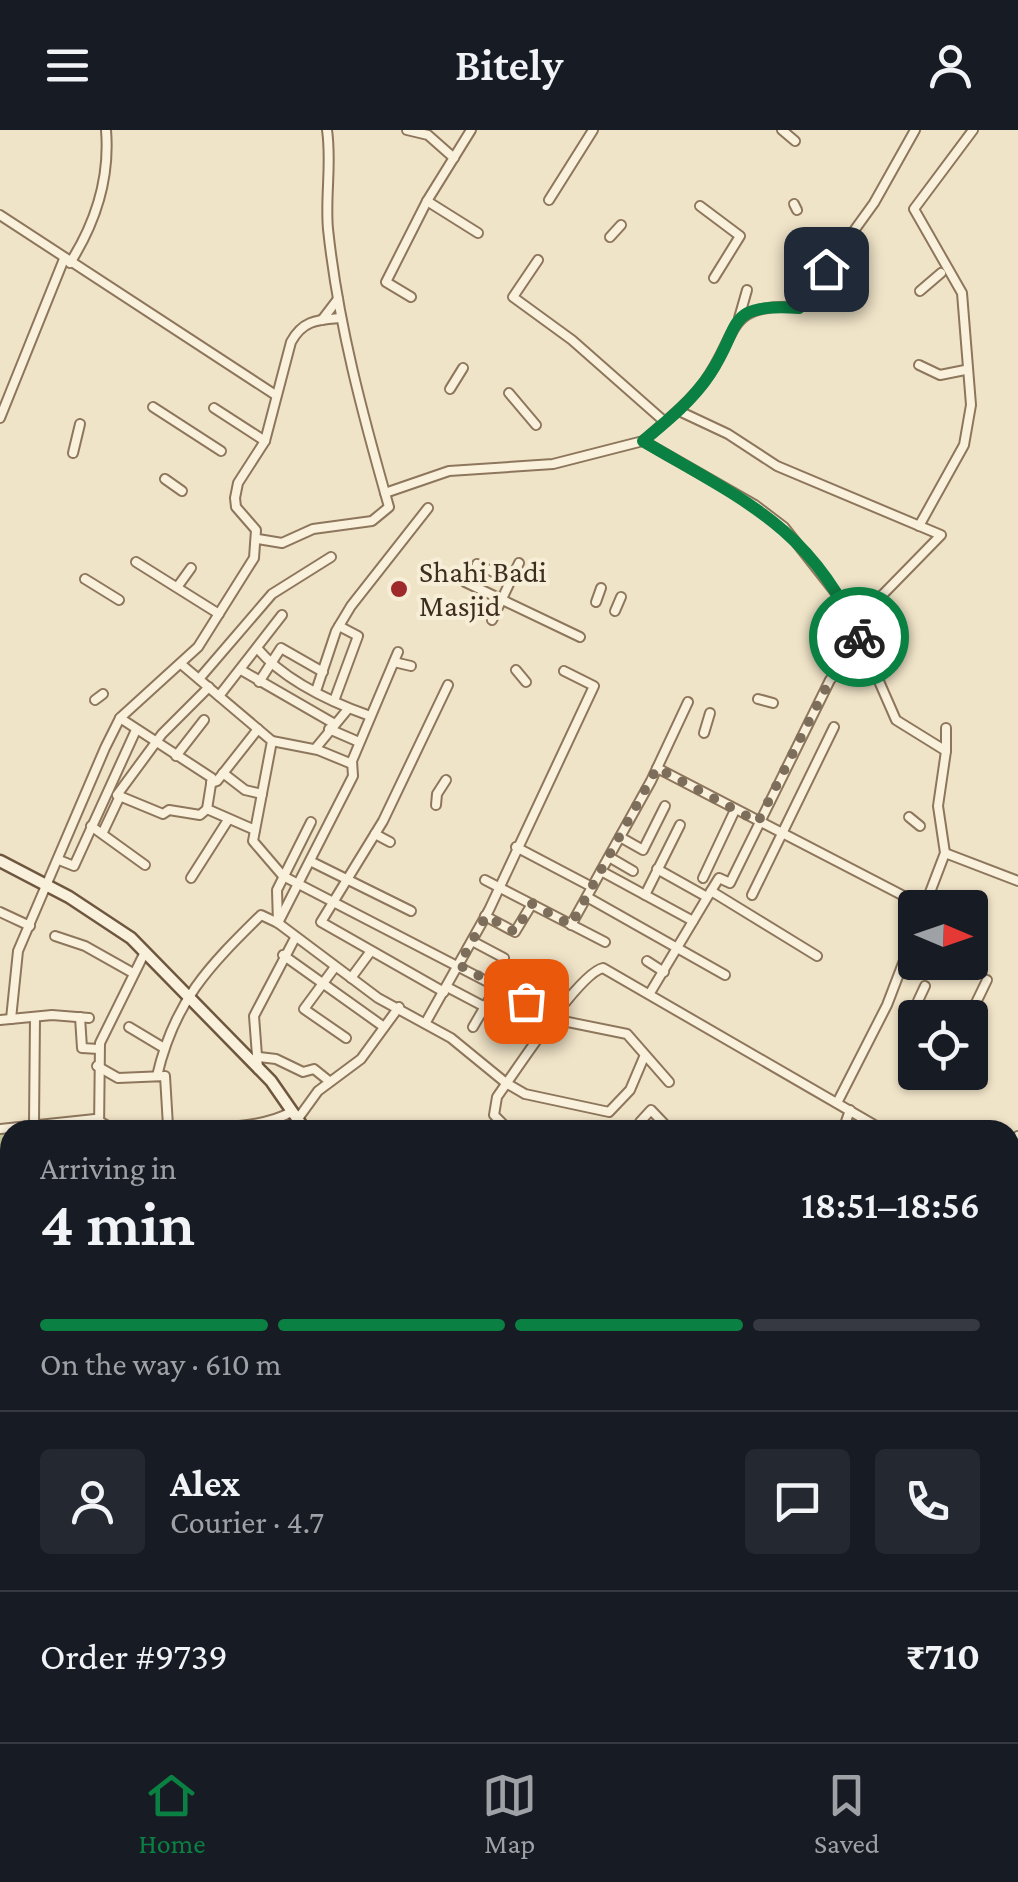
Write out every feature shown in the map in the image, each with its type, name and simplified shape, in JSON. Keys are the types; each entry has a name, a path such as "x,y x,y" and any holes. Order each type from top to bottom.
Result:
{"street":[{"path":"0,418 68,261 85,239 108,172 106,130"},
{"path":"327,130 332,162 328,226 338,299 389,507 372,521 313,529 282,543 258,538 236,507 238,483 265,441 274,394 298,328 342,318"},
{"path":"407,130 428,135 454,158"},
{"path":"411,297 386,282 427,201 471,130"},
{"path":"548,200 593,130"},
{"path":"782,130 795,141"},
{"path":"739,318 767,306 799,308 874,203 915,130"},
{"path":"919,526 970,425 962,293 914,209 973,130"},
{"path":"427,201 478,232"},
{"path":"700,206 740,236 714,278"},
{"path":"0,215 274,394"},
{"path":"610,237 621,224"},
{"path":"538,260 513,297 572,340 665,422"},
{"path":"920,292 941,273"},
{"path":"385,493 448,471 553,464 643,441 679,411 713,370 739,318 747,290"},
{"path":"322,320 338,299"},
{"path":"920,365 940,374 965,370"},
{"path":"450,388 464,368"},
{"path":"509,393 536,425"},
{"path":"153,407 221,451"},
{"path":"214,408 265,441"},
{"path":"679,411 728,434 776,466 941,535 854,624"},
{"path":"74,453 80,424"},
{"path":"643,441 755,505 784,527 846,606 896,720 946,750"},
{"path":"164,480 182,492"},
{"path":"228,506 235,498"},
{"path":"316,691 340,626 398,540 428,508"},
{"path":"12,1019 18,952 120,718 181,664 254,558 258,538"},
{"path":"199,679 272,594 331,556"},
{"path":"136,562 219,614"},
{"path":"492,620 519,563"},
{"path":"477,564 511,581"},
{"path":"178,586 191,568"},
{"path":"84,579 120,600"},
{"path":"465,582 580,637"},
{"path":"596,602 601,588"},
{"path":"615,611 622,597"},
{"path":"219,696 282,615"},
{"path":"334,701 358,636 340,626"},
{"path":"650,993 719,878 730,883 830,680 862,644"},
{"path":"257,648 271,664 334,701 370,716"},
{"path":"259,682 280,648 323,672"},
{"path":"278,923 353,776 352,764 359,742 398,652"},
{"path":"394,662 412,666"},
{"path":"181,664 272,741 315,749 352,764"},
{"path":"241,670 359,742"},
{"path":"516,670 526,682"},
{"path":"426,1022 486,916 594,686 564,671"},
{"path":"448,685 374,834 321,922 484,1008 527,1036"},
{"path":"120,718 155,743 212,778 207,810 200,815 162,814 117,795 155,743 192,709 209,687"},
{"path":"758,699 773,704"},
{"path":"571,925 657,768 688,702"},
{"path":"315,749 348,708"},
{"path":"176,756 207,723 192,709"},
{"path":"704,732 710,713"},
{"path":"752,895 834,726"},
{"path":"930,890 944,853 938,806 946,728"},
{"path":"58,860 74,866 136,730"},
{"path":"210,783 223,774 258,730"},
{"path":"272,741 253,841 282,876 556,1016 627,1034 644,1058 669,1082"},
{"path":"657,768 898,894"},
{"path":"223,774 245,790 262,794"},
{"path":"436,805 436,794 446,780"},
{"path":"103,832 120,796"},
{"path":"620,837 643,850 665,806"},
{"path":"207,810 255,830"},
{"path":"702,878 735,810"},
{"path":"909,817 920,826"},
{"path":"191,878 228,820"},
{"path":"278,923 277,890 311,822"},
{"path":"645,895 680,825"},
{"path":"91,826 145,865"},
{"path":"374,834 390,842"},
{"path":"516,847 592,887"},
{"path":"944,853 1018,881"},
{"path":"609,857 633,871"},
{"path":"0,861 131,938 154,966 259,1063 296,1120"},
{"path":"312,862 411,911"},
{"path":"658,870 709,894 817,956"},
{"path":"601,871 693,922"},
{"path":"485,880 605,942"},
{"path":"586,897 725,976"},
{"path":"486,916 515,932 532,904"},
{"path":"0,912 30,926"},
{"path":"158,1076 172,1021 206,968 260,915 278,923 350,978 426,1022 525,1094 610,1112 630,1090 644,1058"},
{"path":"55,936 85,946 132,972"},
{"path":"259,1063 254,1016 295,938"},
{"path":"472,941 504,958"},
{"path":"350,978 370,951"},
{"path":"99,1120 99,1049 132,972 145,952"},
{"path":"283,955 384,1027"},
{"path":"648,962 664,972"},
{"path":"334,967 304,1009 346,1038"},
{"path":"498,1120 493,1106 506,1083 556,1016 595,970 603,968 866,1120"},
{"path":"836,1104 898,976"},
{"path":"977,1000 988,980"},
{"path":"473,1028 497,986"},
{"path":"919,1000 926,986"},
{"path":"0,991 12,993"},
{"path":"300,1120 329,1081 360,1058 399,1007"},
{"path":"0,1020 84,1017 82,1048 99,1049"},
{"path":"34,1018 34,1120"},
{"path":"128,1027 164,1048"},
{"path":"259,1063 276,1059 303,1072 314,1070 329,1081"},
{"path":"97,1066 118,1078 165,1076 168,1120"},
{"path":"642,1120 652,1110 661,1120"},
{"path":"846,1120 850,1110"},
{"path":"268,1120 282,1120"}],"way so far":[{"path":"526,1001 459,965 486,916 515,932 532,904 571,925 657,768 758,822 830,680 862,644 859,637"}],"place":[{"name":"Shahi Badi Masjid","path":"399,589"}],"route":[{"path":"826,269 799,308 767,306 739,318 700,388 643,441 755,505 784,527 846,606 859,637"}]}
